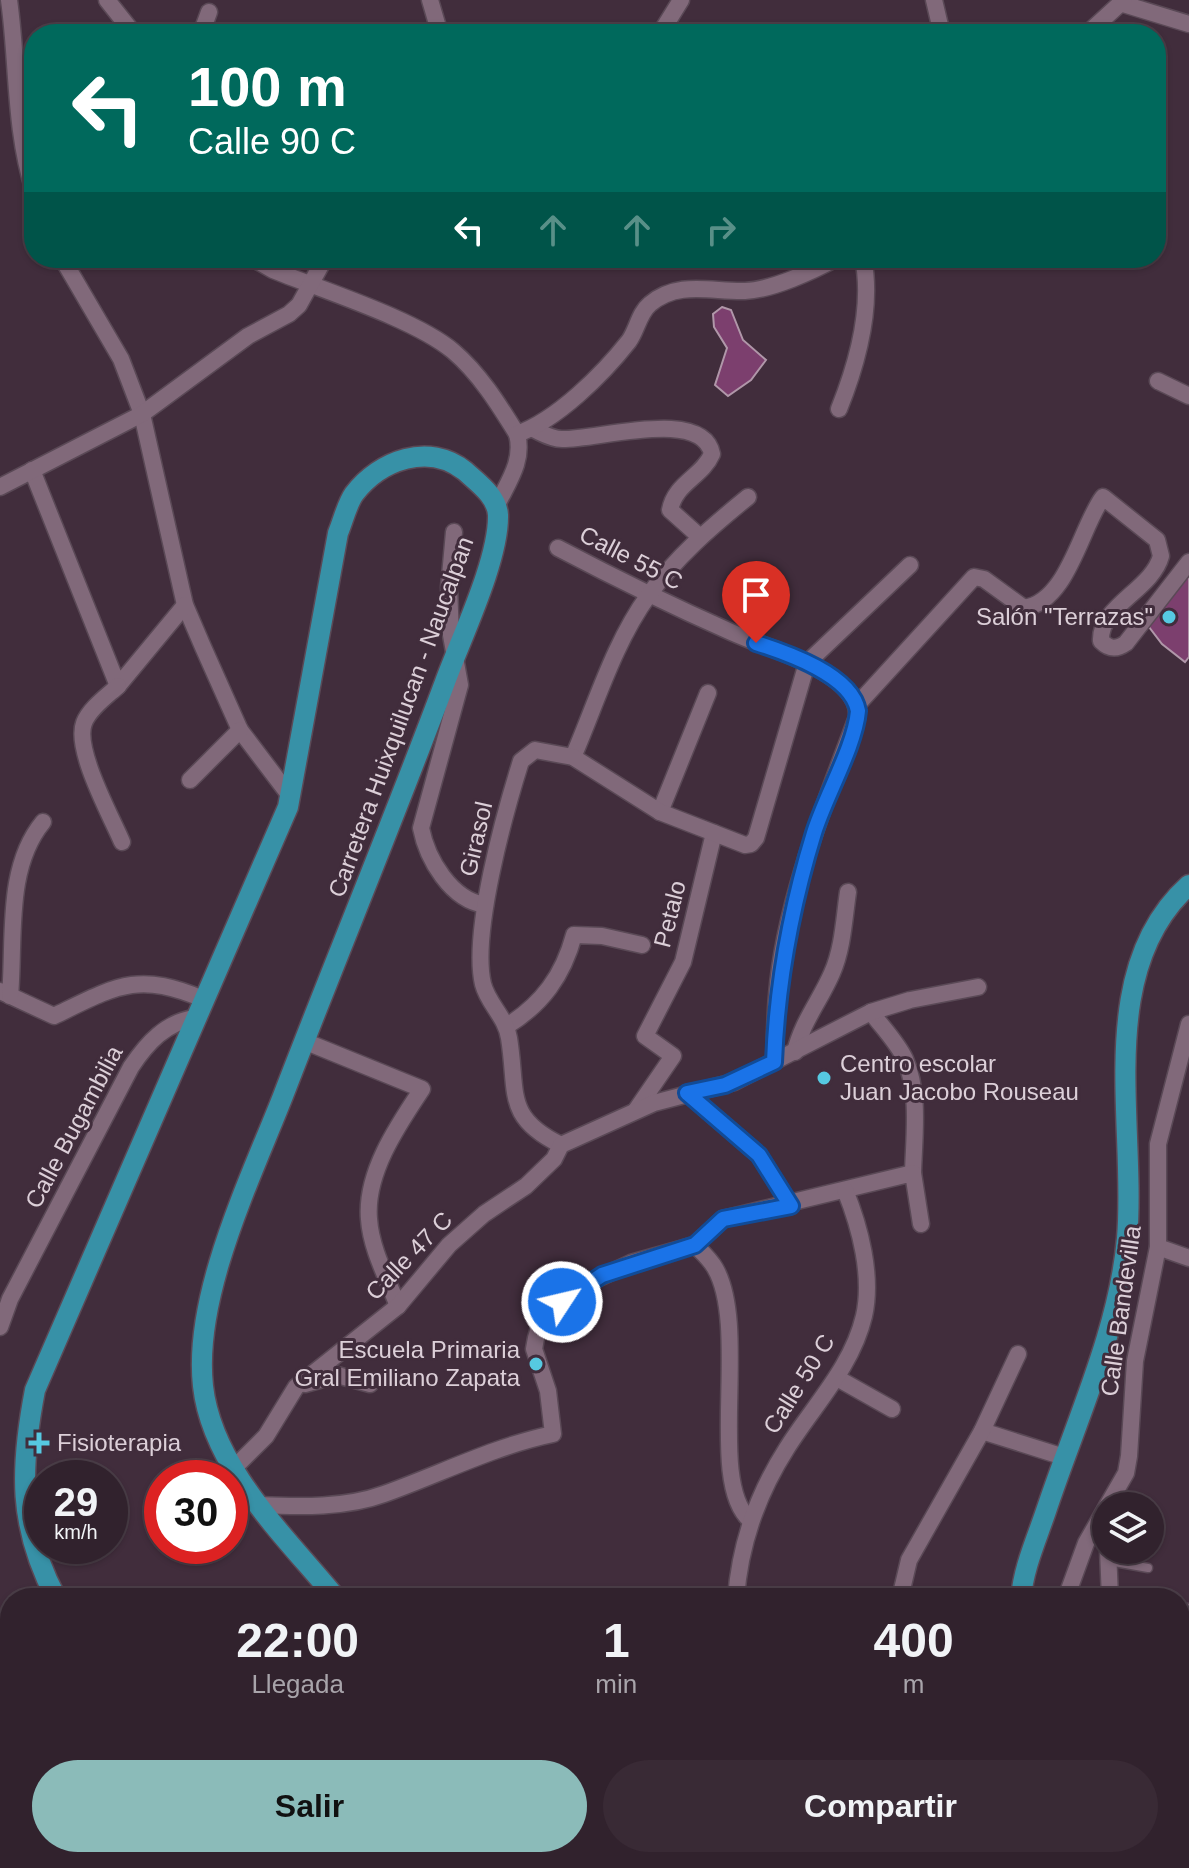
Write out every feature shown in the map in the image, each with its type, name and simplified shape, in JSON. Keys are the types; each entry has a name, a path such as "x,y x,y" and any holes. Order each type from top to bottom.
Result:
{"main road":[{"path":"52,1588 32,1542 23,1486 24,1450 35,1390 266,861 290,796 338,533 353,496 375,472 401,459 429,455 458,466 482,486 497,505"},
{"name":"Carretera Huixquilucan - Naucalpan","path":"224,1460 211,1428 203,1389 205,1315 304,1041 454,659 492,551 497,531 497,505"},
{"path":"1024,1588 1064,1457 1108,1330 1127,1240 1128,1041 1135,983 1156,925 1189,885"},
{"name":"Carretera Huixquilucan - Naucalpan","path":"248,1493 328,1588"}],"street":[{"path":"9,0 16,53 19,124 24,146"},
{"path":"107,0 126,24"},
{"path":"666,24 681,0"},
{"path":"934,0 940,24"},
{"path":"429,1 437,24"},
{"path":"1098,24 1122,2 1189,24"},
{"path":"205,24 209,12"},
{"path":"68,268 121,359 142,414 185,605 240,730 290,796"},
{"path":"273,268 416,329 452,350 525,431 562,439 676,428 695,431 709,443 712,454 706,465 674,495 670,510 699,536"},
{"path":"0,487 142,414 248,336 289,314 311,286 320,268"},
{"path":"497,505 517,464 525,431 590,385 630,340 649,305 665,295 688,288 747,291 819,268"},
{"path":"839,409 859,347 864,268"},
{"path":"1158,381 1189,396"},
{"path":"32,470 118,686"},
{"path":"573,757 623,639 648,595 699,536 748,497"},
{"path":"774,1062 777,993 783,954 814,834 857,717 855,701 970,579 984,579 1024,608 1048,595 1063,576 1103,497 1157,540 1161,556 1150,577 1103,623 1101,641 1112,648 1126,643 1189,562"},
{"name":"Girasol","path":"454,532 449,587 454,659 460,685 421,828 425,847 455,890 466,899 485,905 521,761 535,750 573,757 660,812 751,844 756,838 807,663"},
{"name":"Calle 55 C","path":"558,548 648,595 825,672 855,701"},
{"path":"807,663 910,565"},
{"path":"122,842 85,751 81,733 86,718 118,686 185,605"},
{"path":"660,812 708,693"},
{"path":"190,780 240,730"},
{"path":"43,822 31,837 20,861 5,993 54,1016 122,986 148,982 170,985 199,1009"},
{"name":"Petalo","path":"636,1110 673,1056 669,1050 645,1036 683,962 714,833"},
{"path":"795,1052 800,1031 831,975 839,953 848,892"},
{"path":"485,905 481,933 484,984 507,1026 519,1111 529,1127 561,1145"},
{"path":"507,1026 525,1014 551,987 574,935 615,938 642,945"},
{"name":"Calle 47 C","path":"242,1460 266,1436 296,1387 398,1306 449,1245 484,1214 526,1186 554,1159 561,1145 636,1110 687,1093 725,1085 871,1012 910,1000 978,987"},
{"name":"Calle Bugambilia","path":"0,1327 5,1298 143,1048 174,1021 199,1009"},
{"path":"871,1012 900,1050 908,1067 915,1107 913,1173 921,1224"},
{"name":"Calle Bandevilla","path":"1115,1492 1126,1473 1129,1456 1135,1361 1158,1247 1158,1144 1189,1024"},
{"path":"304,1041 422,1089 394,1130 370,1197 370,1229 398,1306"},
{"path":"687,1093 759,1155 791,1206"},
{"path":"260,1505 305,1507 383,1495 487,1453 553,1434 548,1391 534,1349 536,1338 549,1314 582,1286 631,1263 695,1245 723,1219 791,1206 913,1173"},
{"name":"Calle 50 C","path":"738,1588 750,1520 788,1447 837,1378 859,1332 866,1297 863,1250 845,1190"},
{"path":"695,1245 719,1276 730,1337 731,1474 738,1503 750,1520"},
{"path":"1158,1247 1189,1258"},
{"path":"902,1588 909,1560 982,1431 1018,1354"},
{"path":"296,1387 337,1375 370,1384"},
{"path":"837,1378 892,1409"},
{"path":"982,1431 1064,1457"},
{"name":"Calle Bandevilla","path":"1069,1588 1080,1556 1092,1534"},
{"path":"1108,1564 1110,1588"}],"lane":[{"path":"1135,1564 1148,1568"}],"building":[{"path":"722,307 731,310 743,340 766,360 751,380 728,396 715,385 727,348 714,327 713,314"},
{"name":"Salón \"Terrazas\"","path":"1189,567 1189,657 1185,662 1162,644 1146,623"}],"place":[{"name":"Salón \"Terrazas\"","path":"1169,617"},
{"name":"Centro escolar Juan Jacobo Rouseau","path":"824,1078"},
{"name":"Escuela Primaria Gral Emiliano Zapata","path":"536,1364"},
{"name":"Fisioterapia","path":"39,1443"}],"route":[{"path":"562,1302 602,1275 631,1263 695,1245 723,1219 791,1206 759,1155 687,1093 725,1085 774,1062 777,993 783,954 814,834 858,711 853,696 825,672 793,655 756,643"}]}
